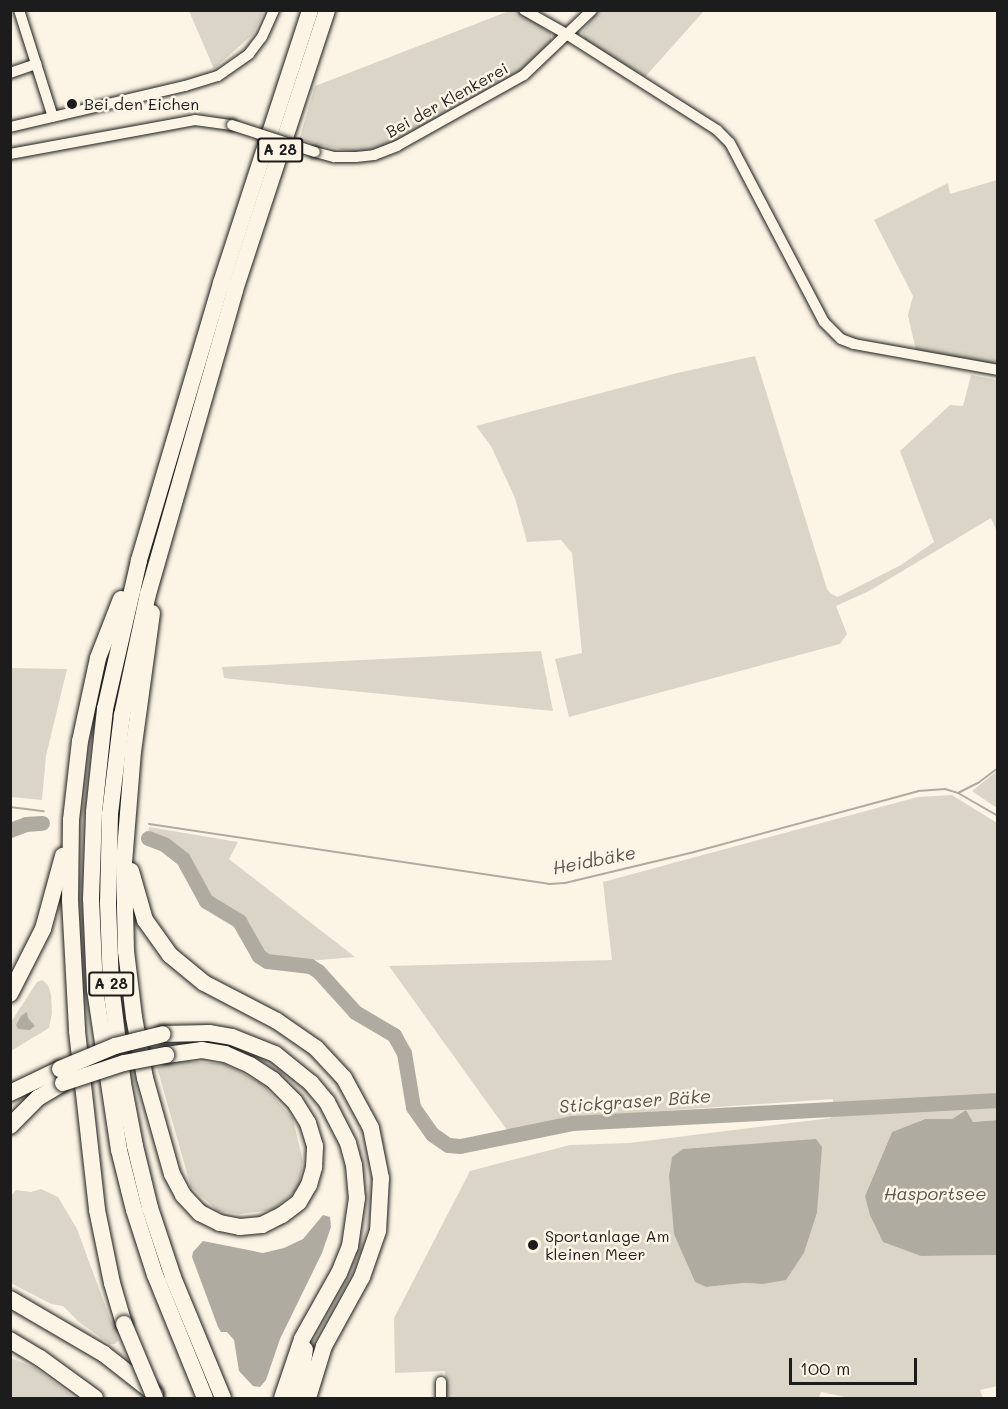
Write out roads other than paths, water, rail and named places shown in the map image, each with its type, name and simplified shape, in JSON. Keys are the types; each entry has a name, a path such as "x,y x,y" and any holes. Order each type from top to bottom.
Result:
{"highway":[{"name":"A 28","path":"205,1398 155,1275 134,1210 107,1086 94,990 91,861 100,751 115,657 140,560 221,283 310,10"},
{"name":"A 28","path":"223,1398 177,1287 150,1208 125,1093 113,1012 108,871 116,752 131,664 157,558 239,279 327,10"},
{"path":"10,1093 62,1076 124,1063 166,1055 202,1050 225,1054 250,1065 273,1080 294,1101 315,1146 314,1167 309,1185 299,1202 282,1215 262,1225 240,1227 220,1223 200,1213 183,1195 172,1174 145,1078 134,1017 124,927 125,836 157,558"},
{"path":"140,560 111,621 98,658 80,741 71,820 72,954 82,1092 103,1245 124,1324 155,1398"},
{"path":"10,994 43,929 71,820"},
{"path":"125,836 138,902 150,929 162,946 204,983 284,1025 316,1048 344,1078 371,1128 381,1178 378,1231 362,1277 324,1346 308,1398"},
{"path":"10,1126 62,1076 115,1046 163,1034 209,1033 232,1037 275,1054 311,1083 340,1124 348,1143 357,1183 355,1227 339,1273 309,1325 295,1357 282,1398"},
{"path":"10,1299 104,1354 160,1398"},
{"path":"298,1398 309,1325"},
{"path":"10,1340 40,1358 94,1398"}],"street":[{"path":"19,10 53,117"},
{"path":"10,127 218,76 249,54 262,37 274,10"},
{"path":"524,10 568,35 717,130 730,143 824,322 841,339 854,344 998,370"},
{"name":"Bei der Klenkerei","path":"10,154 195,120 232,125 334,157 374,155 397,146 524,75 592,10"},
{"path":"10,73 36,64"},
{"path":"441,1382 441,1398"}],"water":[{"path":"27,1012 28,1018 35,1026 30,1030 18,1029 16,1025 21,1016"},
{"name":"Hasportsee","path":"966,1110 973,1122 997,1120 997,1255 921,1256 883,1242 870,1215 865,1196 892,1132 925,1119 952,1119"},
{"path":"816,1139 822,1147 817,1213 804,1253 786,1280 763,1284 744,1283 706,1287 695,1282 674,1234 669,1176 672,1157 683,1149"},
{"path":"323,1215 330,1217 331,1227 322,1253 280,1339 266,1380 260,1387 253,1386 239,1371 234,1340 227,1332 221,1332 218,1327 192,1257 193,1252 203,1241 263,1253 284,1248 303,1239"}],"waterway":[{"path":"958,793 978,783 998,768"},
{"name":"Heidbäke","path":"149,824 549,884 565,883 694,852 918,791 945,789 958,793 998,816"},
{"name":"Heidbäke","path":"10,807 44,811"},
{"name":"Stickgraser Bäke","path":"10,830 26,824 42,823"},
{"name":"Stickgraser Bäke","path":"148,838 164,844 183,859 206,901 239,921 259,956 267,961 310,966 318,971 355,1012 394,1035 404,1053 413,1107 432,1134 448,1145 460,1146 572,1123 998,1100"}],"place":[{"name":"Bei den Eichen","path":"72,104"},
{"name":"Sportanlage Am kleinen Meer","path":"533,1245"}]}
